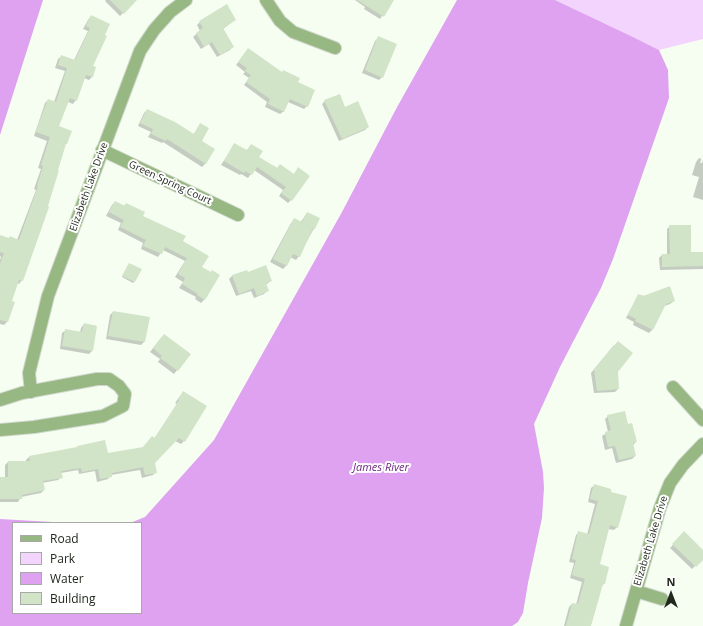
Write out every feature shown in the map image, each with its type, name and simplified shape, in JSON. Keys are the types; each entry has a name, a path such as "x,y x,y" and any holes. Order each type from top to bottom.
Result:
{"street":[{"name":"Elizabeth Lake Drive","path":"31,392 29,373 48,296 140,51 154,30 170,12 186,0"},
{"path":"266,0 280,21 293,32 335,48"},
{"name":"Green Spring Court","path":"102,150 238,215"},
{"path":"0,400 31,392 97,379 109,379 119,386 125,394 123,406 103,416 34,427 0,430"},
{"path":"673,387 703,420"},
{"name":"Elizabeth Lake Drive","path":"626,626 660,508 670,483 683,465 703,444"},
{"path":"636,591 662,599"}],"green space":[{"path":"555,0 703,0 703,39 659,50"}],"water":[{"path":"0,0 43,0 0,135"},
{"name":"James River","path":"457,0 555,0 659,50 668,70 669,98 613,259 601,288 560,367 534,424 543,472 544,488 542,518 523,613 518,622 512,626 0,626 0,519 52,522 12,522 12,614 142,614 142,522 132,522 145,517 214,440 342,212 396,109"}],"building":[{"path":"110,0 137,0 124,14"},
{"path":"357,0 394,0 384,17"},
{"path":"227,4 236,20 223,28 234,47 220,55 212,42 204,47 196,33 203,28 199,21"},
{"path":"91,15 110,24 105,35 107,36 93,66 96,67 93,77 86,75 77,101 70,98 59,126 72,131 66,144 58,170 48,206 49,207 23,281 19,280 12,301 15,302 8,322 0,320 0,264 4,253 0,252 0,235 9,238 10,236 19,240 38,186 43,166 41,165 50,137 36,132 38,125 48,99 56,102 67,68 58,65 61,55 75,60 90,28 86,26"},
{"path":"378,36 397,44 383,78 365,70"},
{"path":"248,48 282,72 283,70 300,78 298,82 315,90 308,107 290,99 284,112 268,104 270,99 246,82 251,75 245,71 247,68 238,62"},
{"path":"340,94 345,107 358,101 369,127 342,139 324,100"},
{"path":"147,109 175,122 194,134 200,123 209,128 202,141 215,149 206,164 167,139 166,141 151,134 153,129 140,123"},
{"path":"234,143 247,150 251,144 263,151 259,157 277,168 280,164 294,174 298,167 310,176 292,201 281,193 286,187 257,167 252,175 245,171 244,173 224,161"},
{"path":"115,201 125,206 126,203 145,212 143,216 186,236 183,241 209,256 202,267 211,272 212,270 220,275 205,300 182,284 185,278 178,274 187,258 165,247 162,254 143,246 146,240 120,227 124,220 109,212"},
{"path":"307,212 320,218 315,229 313,228 300,257 293,254 287,266 273,259 294,218 302,222"},
{"path":"669,225 691,225 691,252 703,252 703,266 662,267 662,254 670,254"},
{"path":"129,263 142,269 135,282 122,276"},
{"path":"266,265 272,281 266,283 269,291 257,296 254,288 239,294 232,275 247,270 248,272"},
{"path":"670,286 675,301 666,304 653,330 635,321 636,319 628,315 638,294 643,296"},
{"path":"113,311 150,317 145,342 108,336"},
{"path":"84,323 97,326 93,351 62,346 65,329 82,332"},
{"path":"164,334 191,354 178,371 160,358 162,356 153,348"},
{"path":"618,341 633,353 618,372 619,389 597,391 594,369"},
{"path":"183,391 207,406 185,442 179,438 155,463 157,473 145,475 143,467 112,473 112,477 100,479 98,469 82,472 81,468 61,471 63,478 43,481 45,490 22,495 22,499 0,499 0,477 8,477 8,461 30,461 29,456 105,440 108,453 143,447 152,436 155,438"},
{"path":"625,411 628,424 632,423 637,442 633,443 636,456 619,460 615,446 608,447 605,432 611,430 607,415"},
{"path":"594,484 611,489 611,492 627,496 618,528 610,525 600,564 609,567 591,626 566,626 572,603 578,604 585,579 572,575 576,560 572,559 578,531 589,534 598,501 590,499"},
{"path":"684,531 703,550 703,560 696,567 672,544"}]}
